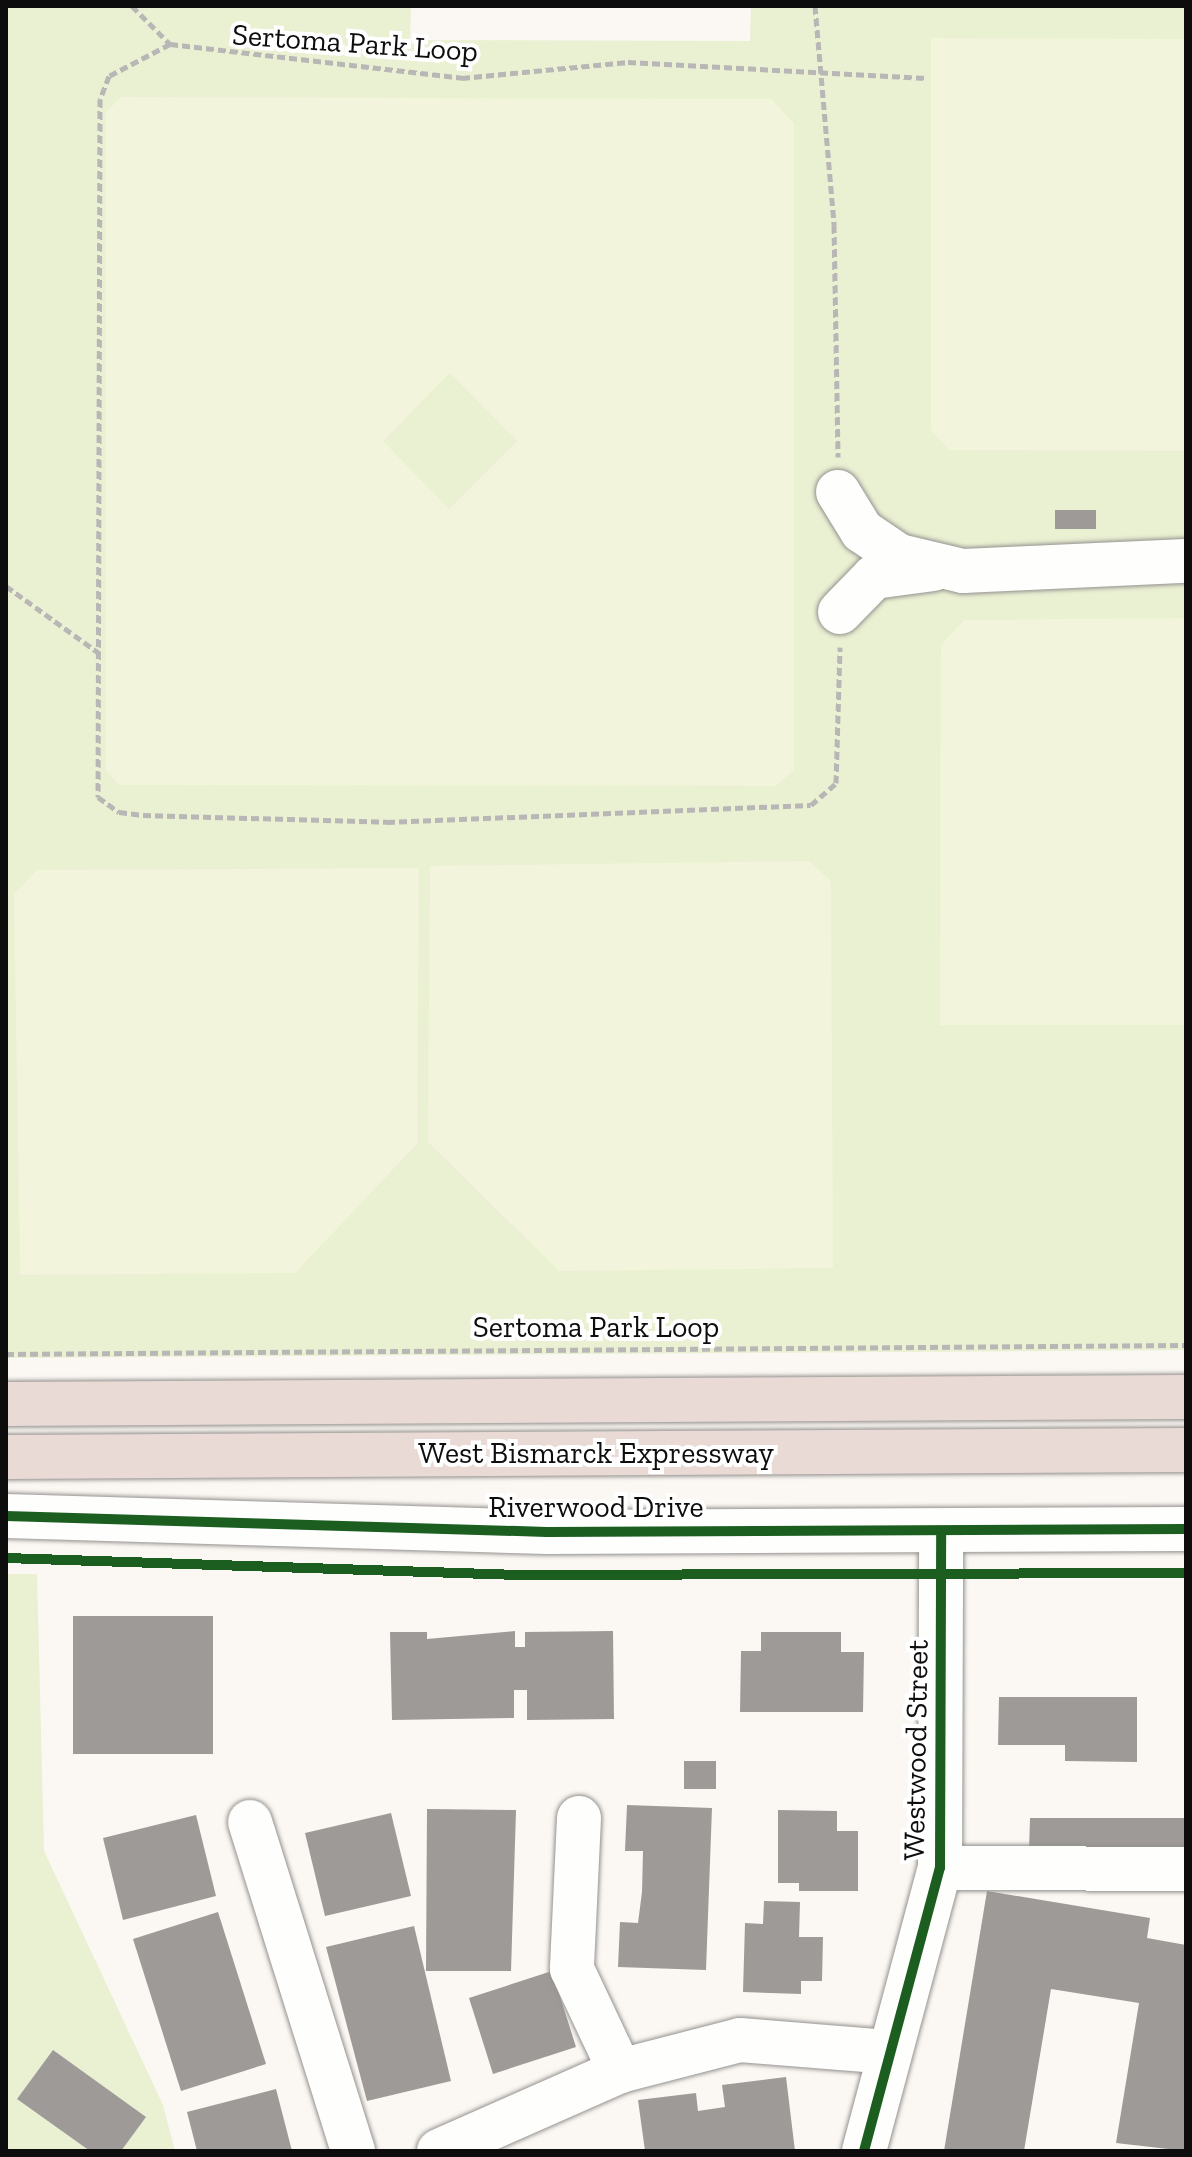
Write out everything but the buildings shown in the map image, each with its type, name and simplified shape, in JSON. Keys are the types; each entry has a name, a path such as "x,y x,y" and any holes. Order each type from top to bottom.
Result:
{"highway":[{"name":"West Bismarck Expressway","path":"6,1404 1186,1397"},
{"name":"West Bismarck Expressway","path":"6,1457 1186,1450"}],"street":[{"path":"838,492 862,531 899,556 963,571"},
{"path":"840,612 860,585 893,570 963,571 1186,561"},
{"name":"Riverwood Drive","path":"6,1516 508,1532 1186,1529"},
{"name":"Westwood Street","path":"864,2151 888,2052 940,1868 941,1531"},
{"path":"579,1818 572,1969 620,2071"},
{"path":"250,1822 353,2151"},
{"path":"940,1868 1186,1869"},
{"path":"439,2151 620,2071 740,2040 888,2052"}],"path":[{"path":"132,6 170,44 109,76 100,99 98,797 119,812 387,822 811,805 836,783 840,612"},
{"path":"815,6 822,78 838,492"},
{"path":"6,586 99,653"}],"green space":[{"path":"6,6 411,6 410,40 750,41 751,6 1186,6 1186,1350 6,1358"},
{"path":"931,38 1186,39 1186,451 950,450 931,431"},
{"path":"121,97 771,99 794,123 794,770 776,786 119,785 106,771 106,112","holes":["450,373 517,441 449,509 383,441"]},
{"path":"1186,618 1186,1025 940,1025 941,645 964,620"},
{"path":"809,861 831,881 833,1268 559,1271 428,1142 430,866"},
{"path":"419,868 417,1144 295,1273 20,1275 14,894 37,870"},
{"path":"6,1574 37,1574 44,1851 163,2105 175,2151 6,2151"}],"cycle path":[{"path":"6,1516 547,1532 1186,1529"},
{"path":"864,2151 940,1868 941,1531"},
{"path":"6,1558 518,1575 1186,1573"}]}
